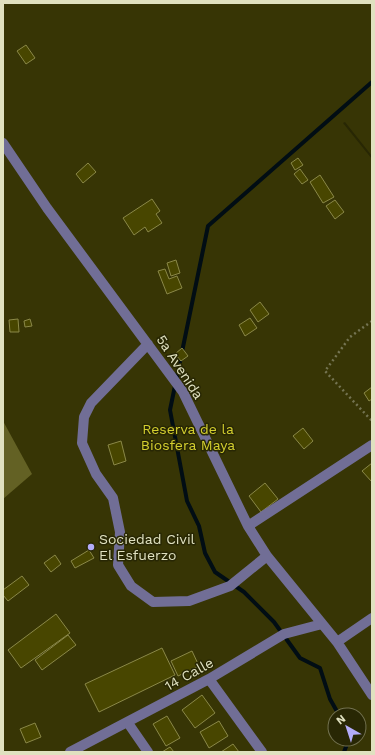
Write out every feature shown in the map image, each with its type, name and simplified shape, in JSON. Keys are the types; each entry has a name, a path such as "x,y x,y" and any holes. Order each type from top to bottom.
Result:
{"street":[{"name":"5a Avenida","path":"3,143 47,208 182,392 248,526 267,556 337,642 372,695"},
{"path":"148,344 91,403 84,417 82,443 96,474 114,498 120,532 118,566 132,586 153,602 189,601 230,586 267,556"},
{"path":"248,526 372,445"},
{"path":"337,642 372,618"},
{"name":"14 Calle","path":"70,752 128,723 209,679 284,634 322,624"},
{"path":"209,679 262,752"},
{"path":"128,723 148,752"}],"path":[{"path":"372,321 350,337 325,371 372,421"}],"green space":[{"name":"Reserva de la Biosfera Maya","path":"3,3 372,3 372,156 345,122 343,123 372,159 372,752 3,752"}],"shaded area":[{"path":"3,421 32,474 3,499"}],"building":[{"path":"26,45 35,58 26,64 17,51"},
{"path":"298,158 303,165 295,170 291,163"},
{"path":"88,163 96,172 83,183 76,174"},
{"path":"300,169 308,180 302,184 294,174"},
{"path":"320,175 334,197 323,203 310,182"},
{"path":"152,199 160,211 156,214 162,223 148,232 145,227 134,235 123,218"},
{"path":"335,200 344,212 335,219 326,206"},
{"path":"176,260 180,273 171,276 167,263"},
{"path":"165,269 169,279 177,276 182,288 167,294 158,271"},
{"path":"260,302 269,314 258,322 250,310"},
{"path":"250,318 257,328 245,336 239,325"},
{"path":"18,319 19,332 10,332 9,320"},
{"path":"30,319 32,326 25,327 24,321"},
{"path":"182,348 188,356 181,361 175,354"},
{"path":"372,387 372,399 369,401 364,393"},
{"path":"303,428 313,441 304,449 293,436"},
{"path":"121,441 126,461 114,465 108,445"},
{"path":"372,463 372,482 362,471"},
{"path":"265,483 278,499 261,512 249,496"},
{"path":"89,550 94,558 75,568 71,561"},
{"path":"55,555 61,564 51,572 44,563"},
{"path":"22,576 29,585 8,601 3,595 3,590"},
{"path":"56,614 70,633 21,668 8,650"},
{"path":"68,635 76,645 42,670 35,660"},
{"path":"162,648 175,675 99,712 85,684"},
{"path":"192,651 199,666 178,676 171,661"},
{"path":"202,695 215,713 195,728 182,710"},
{"path":"167,716 180,738 166,746 153,724"},
{"path":"219,721 228,736 209,748 200,732"},
{"path":"35,723 41,737 26,743 20,729"},
{"path":"233,744 239,752 221,752"},
{"path":"170,747 174,752 162,752"}],"waterway":[{"path":"334,707 330,699 320,668 300,658 274,622 244,592 215,572 205,553 199,526 187,501 170,410 208,226 372,82"},
{"path":"344,752 346,747"}],"place":[{"name":"Sociedad Civil El Esfuerzo","path":"91,547"}]}
